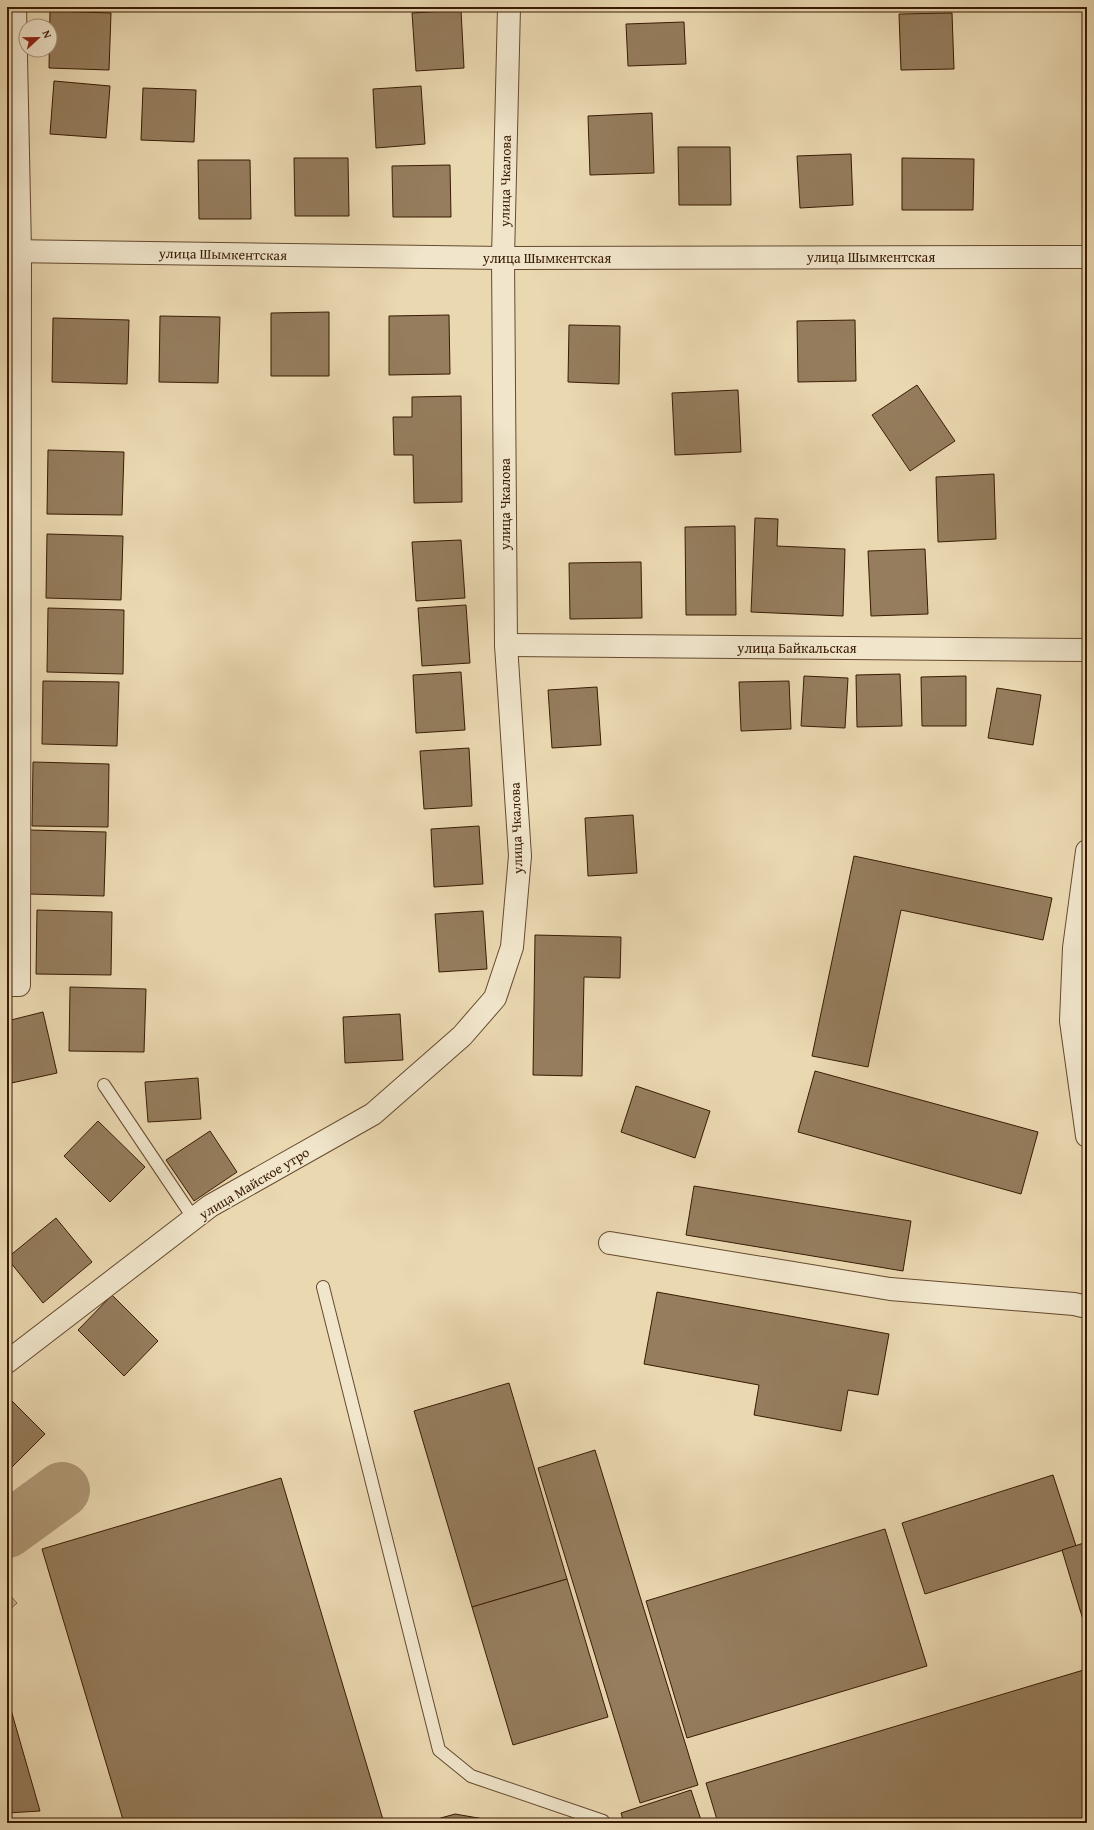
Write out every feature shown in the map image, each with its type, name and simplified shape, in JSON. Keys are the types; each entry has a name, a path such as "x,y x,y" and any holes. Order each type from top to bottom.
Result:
{"street":[{"path":"13,985 13,251 15,7"},
{"name":"улица Чкалова","path":"495,998 512,947 520,856 506,645 503,258 509,7"},
{"name":"улица Шымкентская","path":"13,251 503,258 1087,257"},
{"name":"улица Байкальская","path":"506,645 1087,650"},
{"path":"1087,851 1074,948 1071,1021 1087,1136"},
{"name":"улица Майское утро","path":"7,1362 210,1206 373,1114 462,1036 495,998"},
{"path":"610,1243 890,1289 1074,1304 1087,1308"}],"lane":[{"path":"104,1085 194,1219"},
{"path":"323,1287 439,1750 471,1776 603,1821 604,1823"}],"shaded area":[{"path":"7,1592 17,1603 7,1612"}],"building":[{"path":"461,10 464,68 416,71 412,13"},
{"path":"50,11 111,13 109,70 49,68 49,58 58,58 58,18 50,18"},
{"path":"952,13 954,69 901,70 899,14"},
{"path":"684,22 686,64 628,66 626,24"},
{"path":"54,81 110,86 106,138 50,134"},
{"path":"421,86 425,144 376,148 373,89"},
{"path":"143,88 196,90 194,142 141,140"},
{"path":"652,113 654,173 590,175 588,116"},
{"path":"678,147 730,147 731,205 679,205"},
{"path":"851,154 853,205 800,208 797,156"},
{"path":"294,158 348,158 349,216 295,216"},
{"path":"902,158 974,159 973,210 902,210"},
{"path":"198,160 250,160 251,219 199,219"},
{"path":"450,165 451,217 393,217 392,166"},
{"path":"329,312 329,376 271,376 271,313"},
{"path":"449,315 450,374 389,375 389,316"},
{"path":"160,316 220,317 218,383 159,382"},
{"path":"53,318 129,320 127,384 52,382"},
{"path":"855,320 856,381 798,382 797,321"},
{"path":"569,325 620,326 619,384 568,382"},
{"path":"917,385 955,441 910,471 872,415"},
{"path":"738,390 741,452 675,455 672,393"},
{"path":"461,396 462,502 414,503 413,455 394,455 393,417 412,417 412,397"},
{"path":"48,450 124,452 122,515 47,514"},
{"path":"994,474 996,539 938,542 936,477"},
{"path":"755,518 778,519 777,546 845,549 843,616 751,612"},
{"path":"735,526 736,615 686,615 685,527"},
{"path":"47,534 123,536 121,600 46,598"},
{"path":"461,540 465,598 416,601 412,542"},
{"path":"925,549 928,614 871,616 868,551"},
{"path":"641,562 642,618 570,619 569,563"},
{"path":"466,605 470,663 422,666 418,608"},
{"path":"48,608 124,610 123,674 47,672"},
{"path":"461,672 465,730 416,733 413,675"},
{"path":"900,674 902,726 857,727 856,675"},
{"path":"804,676 848,678 845,728 801,726"},
{"path":"966,676 966,726 922,726 921,677"},
{"path":"43,681 119,682 117,746 42,744"},
{"path":"789,681 791,729 741,731 739,682"},
{"path":"597,687 601,745 552,748 548,690"},
{"path":"997,688 1041,695 1033,745 988,738"},
{"path":"469,748 472,806 424,809 420,751"},
{"path":"33,762 109,764 108,827 32,826"},
{"path":"633,815 637,873 588,876 585,818"},
{"path":"479,826 483,884 434,887 431,829"},
{"path":"30,830 106,832 104,896 29,894"},
{"path":"854,856 1052,898 1043,940 901,910 868,1067 812,1056"},
{"path":"37,910 112,912 111,975 36,974"},
{"path":"483,911 487,969 439,972 435,914"},
{"path":"535,935 621,937 620,978 584,977 582,1076 533,1075"},
{"path":"70,987 146,989 144,1052 69,1051"},
{"path":"43,1012 57,1073 7,1084 7,1021"},
{"path":"400,1014 403,1060 345,1063 343,1017"},
{"path":"815,1071 1038,1132 1021,1194 798,1132"},
{"path":"198,1078 201,1119 148,1122 145,1082"},
{"path":"636,1086 710,1111 695,1158 621,1132"},
{"path":"98,1121 145,1167 110,1202 64,1156"},
{"path":"210,1131 237,1172 194,1201 166,1160"},
{"path":"694,1186 911,1221 903,1271 686,1235"},
{"path":"56,1218 92,1262 43,1303 7,1258"},
{"path":"657,1292 889,1334 878,1395 848,1390 841,1431 754,1415 759,1385 644,1364"},
{"path":"112,1295 158,1341 124,1376 78,1330"},
{"path":"509,1383 567,1579 472,1607 414,1411"},
{"path":"7,1396 45,1434 11,1468 7,1464"},
{"path":"595,1450 698,1785 640,1803 538,1468"},
{"path":"1053,1475 1076,1546 925,1594 902,1523"},
{"path":"281,1478 384,1823 124,1823 42,1549"},
{"path":"885,1529 927,1666 687,1738 646,1601"},
{"path":"1087,1542 1087,1633 1062,1550"},
{"path":"567,1579 608,1717 513,1745 472,1607"},
{"path":"1087,1669 1087,1823 718,1823 706,1783"},
{"path":"7,1696 40,1811 7,1813"},
{"path":"691,1790 702,1823 624,1823 621,1813"},
{"path":"455,1814 507,1823 423,1823"}],"waterway":[{"path":"7,1530 62,1490"}]}
